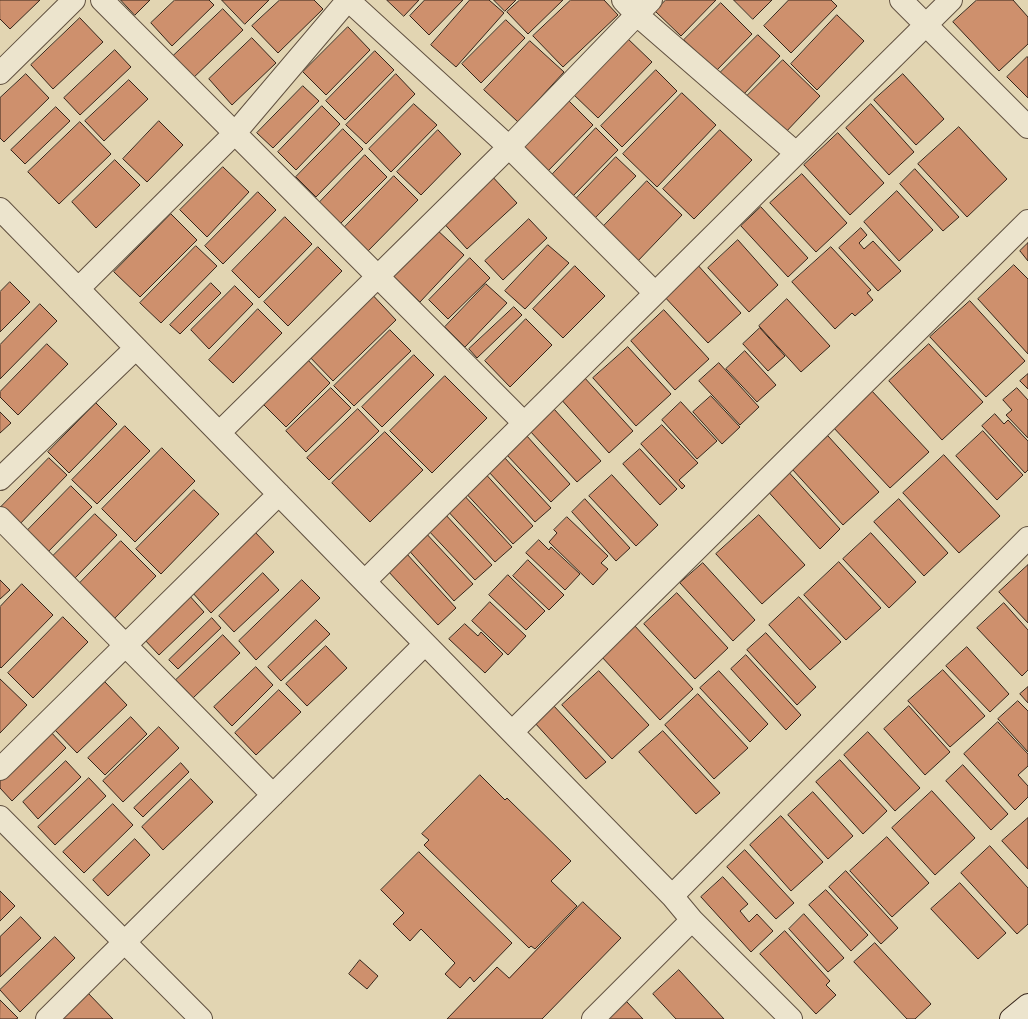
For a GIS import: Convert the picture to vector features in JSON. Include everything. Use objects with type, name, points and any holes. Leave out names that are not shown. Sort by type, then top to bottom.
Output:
[{"type":"street","points":[[0,73],[74,0]]},
{"type":"street","points":[[102,0],[524,423]]},
{"type":"street","points":[[78,289],[235,133],[348,0],[509,147],[656,293]]},
{"type":"street","points":[[901,0],[1028,127]]},
{"type":"street","points":[[365,582],[951,0]]},
{"type":"street","points":[[219,433],[509,147],[637,5],[796,153]]},
{"type":"street","points":[[0,209],[672,896],[692,920],[790,1019]]},
{"type":"street","points":[[512,732],[1028,221]]},
{"type":"street","points":[[0,479],[136,348]]},
{"type":"street","points":[[0,769],[279,494]]},
{"type":"street","points":[[0,518],[273,795]]},
{"type":"street","points":[[672,896],[1028,538]]},
{"type":"street","points":[[48,1019],[425,644]]},
{"type":"street","points":[[0,817],[201,1019]]},
{"type":"street","points":[[593,1019],[692,920]]},
{"type":"street","points":[[1011,1019],[1028,1005]]},
{"type":"building","points":[[0,0],[40,0],[10,29],[0,19]]},
{"type":"building","points":[[121,0],[150,0],[135,15]]},
{"type":"building","points":[[175,0],[209,0],[214,5],[172,46],[151,23]]},
{"type":"building","points":[[222,0],[269,0],[245,24]]},
{"type":"building","points":[[280,0],[314,0],[323,9],[278,53],[252,26]]},
{"type":"building","points":[[387,0],[419,0],[404,16]]},
{"type":"building","points":[[425,0],[463,0],[429,35],[410,16]]},
{"type":"building","points":[[470,0],[489,0],[504,13],[456,67],[431,45]]},
{"type":"building","points":[[494,0],[516,0],[505,11]]},
{"type":"building","points":[[520,0],[563,0],[528,34],[507,12]]},
{"type":"building","points":[[571,0],[604,0],[618,15],[563,67],[533,36]]},
{"type":"building","points":[[666,0],[716,0],[681,36],[655,11]]},
{"type":"building","points":[[734,0],[772,0],[753,19]]},
{"type":"building","points":[[789,0],[831,0],[837,6],[791,53],[764,26]]},
{"type":"building","points":[[977,0],[1013,0],[1028,17],[1028,44],[999,71],[953,22]]},
{"type":"building","points":[[721,3],[752,34],[716,71],[684,40]]},
{"type":"building","points":[[223,9],[243,30],[190,81],[170,59]]},
{"type":"building","points":[[837,15],[864,41],[817,90],[791,64]]},
{"type":"building","points":[[80,18],[103,42],[53,89],[31,65]]},
{"type":"building","points":[[506,20],[525,38],[481,83],[462,64]]},
{"type":"building","points":[[348,27],[370,50],[326,95],[303,72]]},
{"type":"building","points":[[758,35],[780,56],[742,96],[719,74]]},
{"type":"building","points":[[626,37],[652,62],[598,118],[572,93]]},
{"type":"building","points":[[252,38],[276,63],[232,105],[209,79]]},
{"type":"building","points":[[530,41],[564,72],[518,122],[484,90]]},
{"type":"building","points":[[115,50],[131,67],[80,115],[64,98]]},
{"type":"building","points":[[375,51],[394,70],[345,120],[326,101]]},
{"type":"building","points":[[1028,57],[1028,98],[1007,77]]},
{"type":"building","points":[[783,60],[820,96],[783,135],[745,98]]},
{"type":"building","points":[[656,70],[677,91],[622,147],[601,126]]},
{"type":"building","points":[[26,74],[49,98],[4,142],[0,138],[0,98]]},
{"type":"building","points":[[396,74],[415,94],[366,144],[346,125]]},
{"type":"building","points":[[903,74],[944,119],[916,145],[874,100]]},
{"type":"building","points":[[129,80],[148,99],[104,141],[85,121]]},
{"type":"building","points":[[303,86],[319,101],[273,148],[257,133]]},
{"type":"building","points":[[682,93],[716,125],[657,187],[623,154]]},
{"type":"building","points":[[563,95],[593,125],[545,174],[515,145]]},
{"type":"building","points":[[414,104],[437,125],[391,172],[369,149]]},
{"type":"building","points":[[871,104],[914,152],[889,175],[846,128]]},
{"type":"building","points":[[322,106],[340,124],[296,170],[278,152]]},
{"type":"building","points":[[56,107],[70,121],[25,164],[11,150]]},
{"type":"building","points":[[159,121],[183,145],[147,182],[123,159]]},
{"type":"building","points":[[80,122],[111,154],[59,204],[28,172]]},
{"type":"building","points":[[959,127],[1007,179],[967,217],[918,164]]},
{"type":"building","points":[[596,128],[618,150],[571,198],[550,177]]},
{"type":"building","points":[[343,129],[363,149],[316,197],[296,177]]},
{"type":"building","points":[[438,130],[461,154],[421,195],[397,172]]},
{"type":"building","points":[[720,130],[752,160],[694,219],[663,189]]},
{"type":"building","points":[[838,133],[884,183],[850,215],[804,165]]},
{"type":"building","points":[[365,155],[387,177],[340,224],[319,203]]},
{"type":"building","points":[[616,157],[636,176],[594,219],[575,200]]},
{"type":"building","points":[[115,160],[140,185],[96,228],[72,202]]},
{"type":"building","points":[[223,167],[249,192],[207,237],[180,210]]},
{"type":"building","points":[[915,169],[959,217],[943,231],[900,184]]},
{"type":"building","points":[[489,173],[517,203],[467,249],[440,219]]},
{"type":"building","points":[[802,174],[847,223],[816,252],[770,203]]},
{"type":"building","points":[[394,176],[418,200],[366,253],[342,230]]},
{"type":"building","points":[[647,181],[682,215],[635,264],[600,230]]},
{"type":"building","points":[[897,191],[933,230],[899,261],[864,222]]},
{"type":"building","points":[[258,192],[276,210],[223,264],[205,246]]},
{"type":"building","points":[[761,207],[808,258],[788,277],[741,226]]},
{"type":"building","points":[[171,214],[197,240],[140,297],[114,272]]},
{"type":"building","points":[[285,217],[312,244],[259,298],[232,271]]},
{"type":"building","points":[[529,219],[547,238],[503,280],[485,261]]},
{"type":"building","points":[[435,228],[464,255],[420,302],[391,274]]},
{"type":"building","points":[[861,228],[867,235],[859,243],[864,249],[873,241],[901,271],[878,291],[839,248]]},
{"type":"building","points":[[738,240],[778,285],[749,312],[708,268]]},
{"type":"building","points":[[1028,243],[1028,261],[1020,251]]},
{"type":"building","points":[[548,245],[569,263],[525,309],[505,291]]},
{"type":"building","points":[[196,246],[217,266],[161,323],[140,303]]},
{"type":"building","points":[[318,247],[342,271],[288,326],[264,302]]},
{"type":"building","points":[[831,247],[871,290],[867,293],[873,300],[855,316],[852,313],[835,329],[792,282]]},
{"type":"building","points":[[470,258],[490,278],[448,319],[429,300]]},
{"type":"building","points":[[695,262],[741,313],[708,343],[661,293]]},
{"type":"building","points":[[1014,265],[1028,279],[1028,354],[978,299]]},
{"type":"building","points":[[575,266],[605,296],[563,338],[533,309]]},
{"type":"building","points":[[10,282],[30,302],[0,332],[0,292]]},
{"type":"building","points":[[211,283],[221,293],[180,334],[170,325]]},
{"type":"building","points":[[486,284],[507,303],[465,347],[445,327]]},
{"type":"building","points":[[235,286],[253,304],[209,349],[191,330]]},
{"type":"building","points":[[368,290],[396,320],[333,381],[305,352]]},
{"type":"building","points":[[787,299],[830,346],[801,372],[759,326]]},
{"type":"building","points":[[970,301],[1025,361],[986,397],[930,337]]},
{"type":"building","points":[[40,304],[57,321],[0,379],[0,345]]},
{"type":"building","points":[[514,307],[522,315],[477,358],[469,349]]},
{"type":"building","points":[[258,309],[282,333],[233,383],[209,360]]},
{"type":"building","points":[[664,310],[709,359],[675,390],[631,341]]},
{"type":"building","points":[[526,319],[552,345],[510,387],[485,361]]},
{"type":"building","points":[[760,328],[785,356],[768,371],[743,344]]},
{"type":"building","points":[[390,330],[411,351],[354,406],[334,386]]},
{"type":"building","points":[[47,344],[68,364],[18,415],[0,397],[0,392]]},
{"type":"building","points":[[929,344],[983,402],[942,440],[889,381]]},
{"type":"building","points":[[628,347],[671,394],[636,426],[593,378]]},
{"type":"building","points":[[745,351],[776,385],[757,402],[726,369]]},
{"type":"building","points":[[414,355],[434,375],[382,427],[362,407]]},
{"type":"building","points":[[304,356],[330,383],[286,427],[259,400]]},
{"type":"building","points":[[719,363],[759,407],[740,425],[699,381]]},
{"type":"building","points":[[1028,374],[1028,389],[1020,381]]},
{"type":"building","points":[[445,376],[487,418],[432,473],[390,431]]},
{"type":"building","points":[[583,376],[633,431],[609,453],[559,397]]},
{"type":"building","points":[[331,388],[351,408],[306,452],[286,431]]},
{"type":"building","points":[[1017,388],[1028,400],[1028,438],[1006,415],[1012,410],[1003,400]]},
{"type":"building","points":[[871,390],[929,452],[890,488],[832,426]]},
{"type":"building","points":[[711,396],[740,427],[722,444],[693,412]]},
{"type":"building","points":[[681,402],[717,441],[697,459],[662,420]]},
{"type":"building","points":[[96,403],[117,424],[69,473],[48,452]]},
{"type":"building","points":[[358,409],[379,431],[329,480],[307,458]]},
{"type":"building","points":[[554,409],[601,461],[577,482],[530,431]]},
{"type":"building","points":[[0,412],[11,423],[0,433]]},
{"type":"building","points":[[995,414],[1004,424],[1008,420],[1028,441],[1028,470],[1025,473],[982,426]]},
{"type":"building","points":[[662,425],[698,463],[679,480],[685,486],[682,489],[641,444]]},
{"type":"building","points":[[125,426],[150,451],[97,504],[72,480]]},
{"type":"building","points":[[983,431],[1023,475],[997,500],[956,456]]},
{"type":"building","points":[[385,432],[423,470],[370,522],[332,483]]},
{"type":"building","points":[[526,435],[570,484],[551,502],[506,454]]},
{"type":"building","points":[[828,436],[879,492],[843,525],[792,469]]},
{"type":"building","points":[[162,448],[195,481],[135,542],[102,509]]},
{"type":"building","points":[[640,449],[677,489],[660,505],[623,464]]},
{"type":"building","points":[[944,455],[1000,516],[959,553],[903,493]]},
{"type":"building","points":[[504,457],[551,508],[535,522],[488,471]]},
{"type":"building","points":[[49,458],[67,475],[16,528],[0,508]]},
{"type":"building","points":[[785,468],[840,529],[820,549],[764,487]]},
{"type":"building","points":[[481,469],[533,526],[513,544],[461,488]]},
{"type":"building","points":[[612,475],[658,525],[636,546],[589,496]]},
{"type":"building","points":[[71,486],[92,507],[44,556],[23,535]]},
{"type":"building","points":[[194,490],[219,514],[161,574],[136,549]]},
{"type":"building","points":[[461,492],[512,547],[495,562],[444,507]]},
{"type":"building","points":[[585,499],[630,548],[616,561],[572,512]]},
{"type":"building","points":[[899,499],[948,553],[924,576],[874,522]]},
{"type":"building","points":[[444,513],[492,565],[475,580],[427,529]]},
{"type":"building","points":[[95,514],[117,535],[75,578],[53,556]]},
{"type":"building","points":[[759,515],[805,565],[762,604],[716,554]]},
{"type":"building","points":[[567,517],[608,556],[601,563],[608,569],[593,585],[549,542],[557,533],[554,530]]},
{"type":"building","points":[[423,530],[473,584],[454,601],[405,546]]},
{"type":"building","points":[[254,531],[274,552],[211,613],[191,591]]},
{"type":"building","points":[[871,533],[916,582],[889,608],[843,559]]},
{"type":"building","points":[[539,540],[549,550],[551,547],[580,574],[565,590],[526,553]]},
{"type":"building","points":[[121,541],[156,576],[112,621],[77,586]]},
{"type":"building","points":[[406,553],[456,608],[438,625],[387,570]]},
{"type":"building","points":[[528,560],[564,595],[549,610],[513,576]]},
{"type":"building","points":[[839,562],[881,608],[846,640],[804,595]]},
{"type":"building","points":[[703,563],[755,620],[733,641],[680,583]]},
{"type":"building","points":[[1028,565],[1028,623],[999,592]]},
{"type":"building","points":[[263,573],[279,590],[234,632],[219,616]]},
{"type":"building","points":[[508,575],[545,611],[526,630],[489,595]]},
{"type":"building","points":[[0,580],[10,590],[0,599]]},
{"type":"building","points":[[302,580],[320,598],[256,660],[239,641]]},
{"type":"building","points":[[22,584],[53,615],[1,668],[0,607]]},
{"type":"building","points":[[677,593],[728,648],[695,679],[644,624]]},
{"type":"building","points":[[188,594],[204,612],[159,655],[143,638]]},
{"type":"building","points":[[799,597],[841,642],[810,670],[769,625]]},
{"type":"building","points":[[490,602],[526,636],[508,655],[472,621]]},
{"type":"building","points":[[1004,603],[1028,630],[1028,670],[1022,676],[977,628]]},
{"type":"building","points":[[63,617],[88,642],[33,698],[8,673]]},
{"type":"building","points":[[212,618],[221,628],[178,669],[169,660]]},
{"type":"building","points":[[316,620],[330,634],[281,681],[268,667]]},
{"type":"building","points":[[465,624],[478,636],[481,632],[503,654],[485,673],[449,639]]},
{"type":"building","points":[[634,625],[693,689],[660,720],[601,656]]},
{"type":"building","points":[[766,633],[816,687],[797,705],[747,650]]},
{"type":"building","points":[[223,635],[240,653],[193,698],[176,680]]},
{"type":"building","points":[[326,646],[347,668],[307,706],[286,684]]},
{"type":"building","points":[[967,647],[1009,694],[990,712],[946,666]]},
{"type":"building","points":[[746,655],[801,715],[786,730],[731,669]]},
{"type":"building","points":[[256,667],[273,685],[232,726],[214,707]]},
{"type":"building","points":[[943,670],[985,716],[950,747],[908,701]]},
{"type":"building","points":[[599,671],[649,725],[612,759],[562,705]]},
{"type":"building","points":[[719,671],[768,724],[750,742],[700,688]]},
{"type":"building","points":[[0,679],[27,705],[0,733]]},
{"type":"building","points":[[105,682],[127,705],[77,753],[55,730]]},
{"type":"building","points":[[1028,687],[1028,703],[1020,694]]},
{"type":"building","points":[[279,690],[301,712],[256,755],[235,733]]},
{"type":"building","points":[[698,694],[748,748],[714,779],[665,725]]},
{"type":"building","points":[[1018,701],[1028,711],[1028,752],[998,719]]},
{"type":"building","points":[[553,705],[606,762],[586,779],[534,722]]},
{"type":"building","points":[[909,706],[950,752],[925,775],[884,729]]},
{"type":"building","points":[[131,717],[147,734],[105,775],[88,758]]},
{"type":"building","points":[[998,722],[1028,754],[1028,766],[1018,775],[1028,786],[1028,797],[1015,810],[964,754]]},
{"type":"building","points":[[159,727],[179,748],[123,802],[103,781]]},
{"type":"building","points":[[47,728],[66,748],[12,801],[0,788],[0,772]]},
{"type":"building","points":[[663,731],[720,793],[696,814],[639,752]]},
{"type":"building","points":[[868,732],[920,788],[895,811],[844,755]]},
{"type":"building","points":[[840,760],[887,811],[863,834],[816,782]]},
{"type":"building","points":[[66,761],[81,777],[38,819],[23,802]]},
{"type":"building","points":[[181,763],[189,772],[143,817],[134,808]]},
{"type":"building","points":[[963,765],[1008,814],[991,830],[946,781]]},
{"type":"building","points":[[480,775],[505,800],[507,798],[571,861],[551,881],[577,906],[535,949],[531,946],[529,948],[424,845],[429,840],[422,834]]},
{"type":"building","points":[[89,778],[106,796],[55,845],[38,827]]},
{"type":"building","points":[[191,779],[213,802],[163,850],[142,827]]},
{"type":"building","points":[[932,791],[975,838],[935,875],[892,828]]},
{"type":"building","points":[[813,792],[853,836],[828,859],[788,815]]},
{"type":"building","points":[[113,804],[133,825],[84,873],[63,852]]},
{"type":"building","points":[[781,816],[823,862],[791,891],[750,845]]},
{"type":"building","points":[[1028,818],[1028,869],[1002,841]]},
{"type":"building","points":[[887,837],[929,883],[892,917],[850,871]]},
{"type":"building","points":[[135,839],[150,855],[108,896],[93,880]]},
{"type":"building","points":[[990,846],[1028,888],[1028,924],[1017,934],[961,873]]},
{"type":"building","points":[[745,850],[794,903],[776,919],[727,867]]},
{"type":"building","points":[[419,852],[512,943],[474,982],[470,977],[460,988],[445,974],[455,963],[421,929],[410,941],[393,924],[404,913],[381,890]]},
{"type":"building","points":[[846,871],[898,928],[881,944],[829,887]]},
{"type":"building","points":[[723,877],[748,904],[740,911],[749,922],[757,914],[773,931],[751,952],[701,897]]},
{"type":"building","points":[[960,883],[1006,933],[978,959],[931,909]]},
{"type":"building","points":[[826,890],[868,935],[851,951],[809,905]]},
{"type":"building","points":[[0,891],[15,906],[0,921]]},
{"type":"building","points":[[583,902],[621,938],[542,1019],[447,1019],[497,967],[509,978]]},
{"type":"building","points":[[804,914],[844,958],[828,972],[789,929]]},
{"type":"building","points":[[21,917],[41,938],[0,977],[0,937]]},
{"type":"building","points":[[785,931],[830,981],[826,985],[836,995],[816,1014],[760,954]]},
{"type":"building","points":[[55,937],[75,958],[20,1012],[0,990]]},
{"type":"building","points":[[875,943],[931,1004],[915,1019],[907,1019],[854,962]]},
{"type":"building","points":[[360,960],[378,976],[367,989],[349,974]]},
{"type":"building","points":[[679,970],[724,1019],[676,1019],[653,994]]},
{"type":"building","points":[[87,992],[113,1019],[58,1019]]},
{"type":"building","points":[[0,1000],[18,1018],[0,1019]]},
{"type":"building","points":[[627,1002],[643,1019],[608,1019]]}]
